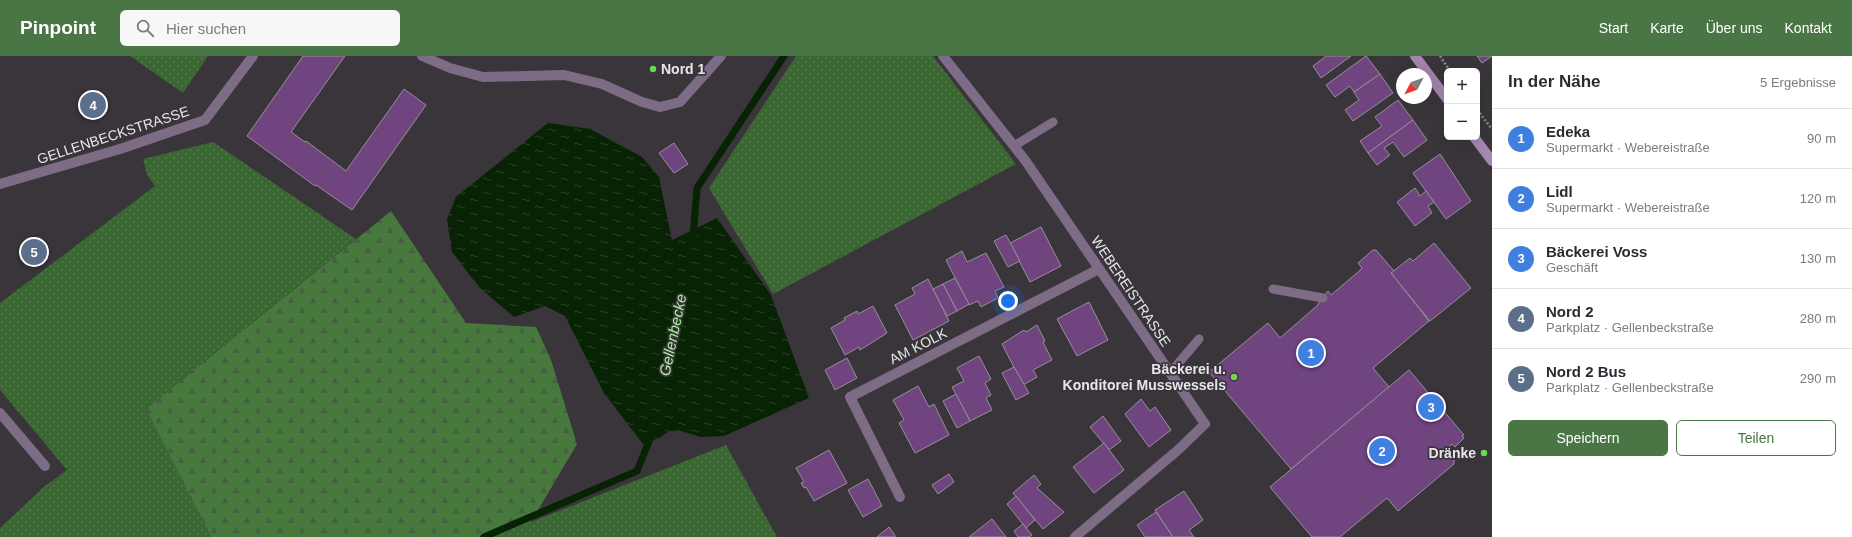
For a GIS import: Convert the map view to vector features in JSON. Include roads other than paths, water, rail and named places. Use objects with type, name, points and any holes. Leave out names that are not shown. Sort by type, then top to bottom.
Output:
[{"type":"street","name":"GELLENBECKSTRASSE","points":[[0,184],[120,149],[205,120],[253,56]]},
{"type":"street","points":[[422,56],[450,68],[483,77],[564,75],[602,84],[642,102],[660,107],[680,102],[721,56]]},
{"type":"street","name":"WEBEREISTRASSE","points":[[943,56],[1014,146],[1204,424],[1178,450],[1075,537]]},
{"type":"street","points":[[1415,56],[1444,95]]},
{"type":"street","points":[[1476,140],[1492,161]]},
{"type":"street","name":"AM KOLK","points":[[900,497],[850,397],[1099,269]]},
{"type":"street","points":[[0,414],[45,466]]},
{"type":"lane","points":[[1014,146],[1053,122]]},
{"type":"lane","points":[[1273,289],[1322,298]]},
{"type":"lane","points":[[1170,374],[1199,339]]},
{"type":"water","points":[[548,123],[590,129],[642,157],[659,177],[672,240],[717,218],[771,295],[809,398],[724,436],[701,437],[678,430],[668,432],[657,439],[643,444],[604,393],[565,316],[545,306],[514,317],[479,287],[452,252],[447,219],[456,197]]},
{"type":"waterway","name":"Gellenbecke","points":[[693,237],[697,188],[784,56]]},
{"type":"waterway","name":"Gellenbecke","points":[[484,537],[637,471],[652,434]]},
{"type":"place","name":"Nord 1","points":[[653,69]]},
{"type":"place","name":"Nord 2","points":[[93,105]]},
{"type":"place","name":"Nord 2 Bus","points":[[34,252]]},
{"type":"place","name":"Edeka","points":[[1311,353]]},
{"type":"place","name":"Bäckerei u. Konditorei Musswessels","points":[[1234,377]]},
{"type":"place","name":"Bäckerei Voss","points":[[1431,407]]},
{"type":"place","name":"Lidl","points":[[1382,451]]},
{"type":"place","name":"Dränke","points":[[1484,453]]}]
